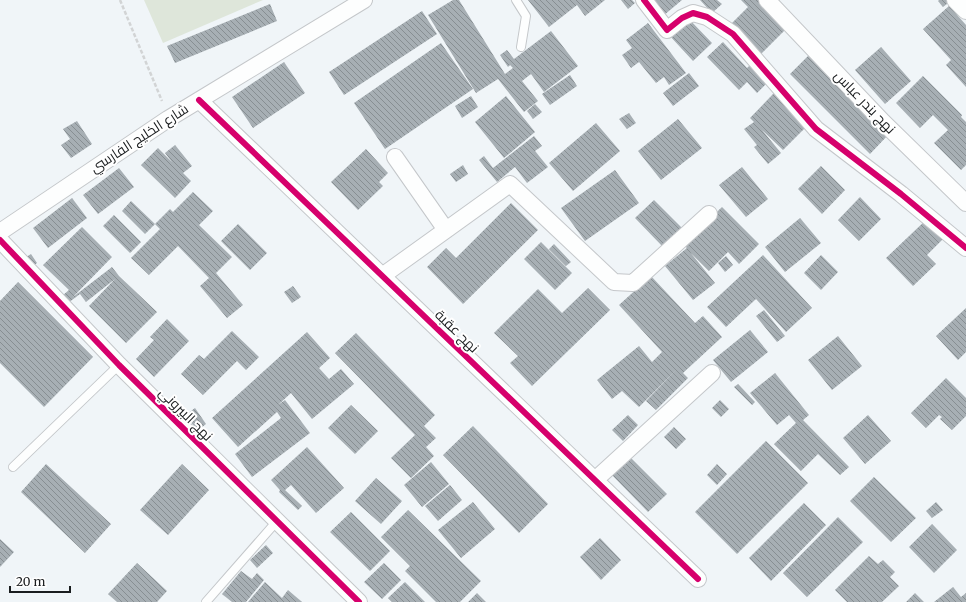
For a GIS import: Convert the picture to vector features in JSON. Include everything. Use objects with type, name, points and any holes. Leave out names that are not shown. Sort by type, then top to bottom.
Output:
[{"type":"street","name":"شارع الخليج الفارسي","points":[[0,232],[168,119],[364,0]]},
{"type":"street","points":[[644,0],[667,30],[682,18],[693,13],[707,17],[733,34],[816,129],[901,194],[966,248]]},
{"type":"street","name":"نهج بندر عباس","points":[[766,0],[883,122],[966,203]]},
{"type":"street","points":[[956,0],[966,11]]},
{"type":"street","name":"نهج عقبة","points":[[199,100],[698,579]]},
{"type":"street","points":[[395,157],[446,230]]},
{"type":"street","points":[[382,276],[510,184],[614,282],[633,283],[709,214]]},
{"type":"street","name":"نهج البيروني","points":[[0,240],[119,365],[359,602]]},
{"type":"street","points":[[595,480],[712,373]]},
{"type":"lane","points":[[516,0],[526,16],[521,47]]},
{"type":"lane","points":[[13,467],[119,365]]},
{"type":"lane","points":[[206,602],[277,521]]},
{"type":"path","points":[[120,0],[168,119]]},
{"type":"shaded area","points":[[144,0],[263,0],[163,43]]},
{"type":"building","points":[[453,0],[459,0],[505,74],[513,68],[510,65],[508,67],[500,55],[507,50],[514,59],[551,31],[578,66],[544,92],[531,74],[522,81],[538,101],[524,112],[498,79],[476,93],[428,15]]},
{"type":"building","points":[[528,0],[605,0],[585,16],[577,5],[549,27]]},
{"type":"building","points":[[621,0],[632,0],[635,3],[628,9]]},
{"type":"building","points":[[650,0],[682,0],[663,16]]},
{"type":"building","points":[[700,0],[717,0],[722,4],[712,13]]},
{"type":"building","points":[[741,0],[760,0],[788,27],[760,55],[730,25],[748,7]]},
{"type":"building","points":[[952,0],[943,7],[938,1]]},
{"type":"building","points":[[270,4],[277,21],[175,63],[167,46]]},
{"type":"building","points":[[949,6],[966,25],[966,87],[946,65],[951,60],[923,29]]},
{"type":"building","points":[[422,11],[437,34],[344,95],[329,72]]},
{"type":"building","points":[[688,18],[712,43],[693,61],[669,35]]},
{"type":"building","points":[[648,23],[686,73],[669,85],[664,77],[656,83],[639,62],[631,68],[622,55],[632,48],[626,40]]},
{"type":"building","points":[[723,42],[747,68],[754,61],[771,79],[757,93],[747,82],[739,90],[707,57]]},
{"type":"building","points":[[441,43],[473,89],[385,149],[354,103]]},
{"type":"building","points":[[881,47],[911,81],[885,104],[855,70]]},
{"type":"building","points":[[812,52],[889,134],[870,154],[790,74]]},
{"type":"building","points":[[284,62],[305,93],[253,128],[232,97]]},
{"type":"building","points":[[689,73],[699,86],[673,106],[663,93]]},
{"type":"building","points":[[570,75],[577,86],[550,105],[542,94]]},
{"type":"building","points":[[923,76],[962,115],[961,117],[966,122],[966,165],[961,170],[934,143],[948,130],[933,115],[920,128],[896,103]]},
{"type":"building","points":[[774,93],[808,125],[783,150],[762,130],[781,153],[768,164],[754,147],[757,145],[744,129],[754,122],[750,118]]},
{"type":"building","points":[[471,96],[478,107],[462,118],[455,106]]},
{"type":"building","points":[[506,96],[535,132],[504,158],[475,122]]},
{"type":"building","points":[[535,104],[542,112],[533,119],[527,111]]},
{"type":"building","points":[[629,113],[636,123],[627,129],[619,119]]},
{"type":"building","points":[[678,119],[702,148],[661,180],[638,151]]},
{"type":"building","points":[[77,121],[92,144],[71,158],[61,145],[70,139],[63,129]]},
{"type":"building","points":[[596,123],[620,151],[573,191],[549,163]]},
{"type":"building","points":[[534,136],[542,146],[535,151],[548,167],[527,183],[515,167],[497,182],[479,160],[484,156],[493,168]]},
{"type":"building","points":[[175,145],[192,166],[183,173],[191,181],[175,198],[141,165],[158,148],[172,162],[165,153]]},
{"type":"building","points":[[366,149],[388,173],[379,182],[383,186],[358,210],[331,182]]},
{"type":"building","points":[[463,165],[468,174],[456,182],[450,174]]},
{"type":"building","points":[[821,166],[845,190],[822,214],[798,189]]},
{"type":"building","points":[[742,167],[768,199],[746,217],[719,185]]},
{"type":"building","points":[[119,168],[134,187],[98,214],[83,195]]},
{"type":"building","points":[[615,170],[639,203],[585,241],[561,208]]},
{"type":"building","points":[[193,192],[213,211],[199,225],[232,257],[216,273],[243,305],[227,318],[200,286],[209,278],[178,246],[149,275],[131,258],[160,229],[155,224],[170,209],[173,212]]},
{"type":"building","points":[[860,197],[881,219],[859,241],[838,220]]},
{"type":"building","points":[[72,198],[87,218],[48,248],[33,228]]},
{"type":"building","points":[[654,200],[683,229],[664,248],[635,218]]},
{"type":"building","points":[[131,201],[155,224],[145,234],[122,211]]},
{"type":"building","points":[[511,203],[538,230],[463,304],[427,267],[446,248],[456,258]]},
{"type":"building","points":[[722,207],[759,244],[739,264],[728,252],[709,271],[690,252],[715,283],[693,300],[665,266],[687,248],[683,245]]},
{"type":"building","points":[[114,215],[141,242],[130,253],[103,226]]},
{"type":"building","points":[[800,218],[821,243],[785,272],[765,247]]},
{"type":"building","points":[[928,218],[946,236],[927,255],[936,264],[913,286],[886,258]]},
{"type":"building","points":[[238,224],[267,253],[250,270],[221,241]]},
{"type":"building","points":[[82,227],[112,257],[73,297],[112,267],[119,276],[157,312],[126,343],[89,306],[115,279],[86,302],[80,294],[68,303],[62,296],[69,290],[43,265]]},
{"type":"building","points":[[541,242],[572,273],[555,290],[524,259]]},
{"type":"building","points":[[554,244],[571,262],[566,266],[549,249]]},
{"type":"building","points":[[31,254],[37,263],[29,269],[23,259]]},
{"type":"building","points":[[763,255],[812,308],[786,332],[756,299],[726,327],[707,307]]},
{"type":"building","points":[[821,255],[838,272],[821,290],[804,273]]},
{"type":"building","points":[[726,256],[733,265],[725,272],[718,263]]},
{"type":"building","points":[[651,276],[695,323],[703,316],[722,337],[683,373],[688,378],[656,410],[646,401],[677,369],[639,407],[622,391],[612,399],[597,380],[639,346],[652,362],[662,352],[619,305]]},
{"type":"building","points":[[18,282],[93,357],[44,407],[0,363],[0,301]]},
{"type":"building","points":[[293,286],[301,297],[292,303],[284,292]]},
{"type":"building","points":[[588,288],[610,310],[532,386],[510,363],[518,356],[494,333],[538,289],[562,313]]},
{"type":"building","points":[[966,308],[966,352],[958,360],[936,336]]},
{"type":"building","points":[[764,310],[785,336],[777,342],[756,316]]},
{"type":"building","points":[[167,319],[189,341],[154,377],[136,359],[154,340],[150,337]]},
{"type":"building","points":[[750,330],[768,352],[731,382],[713,360]]},
{"type":"building","points":[[232,331],[259,357],[246,370],[237,361],[203,395],[181,374],[199,355],[204,359]]},
{"type":"building","points":[[307,332],[330,358],[319,368],[329,379],[341,369],[354,384],[312,419],[291,393],[278,405],[285,400],[310,433],[252,477],[235,454],[281,418],[277,412],[238,447],[212,418]]},
{"type":"building","points":[[356,333],[435,415],[424,426],[436,438],[426,447],[434,456],[411,478],[391,458],[415,435],[335,353]]},
{"type":"building","points":[[838,336],[862,366],[832,390],[808,360]]},
{"type":"building","points":[[775,373],[809,415],[803,420],[849,467],[840,475],[818,454],[801,471],[774,444],[796,423],[789,415],[777,425],[750,393]]},
{"type":"building","points":[[946,378],[966,398],[966,416],[952,430],[940,419],[942,417],[939,415],[926,428],[911,413]]},
{"type":"building","points":[[738,384],[755,402],[752,405],[734,387]]},
{"type":"building","points":[[720,400],[729,409],[721,417],[712,408]]},
{"type":"building","points":[[351,405],[378,431],[355,454],[328,428]]},
{"type":"building","points":[[195,408],[206,424],[197,431],[186,415]]},
{"type":"building","points":[[628,415],[638,425],[623,441],[612,430]]},
{"type":"building","points":[[868,415],[891,441],[865,464],[843,438]]},
{"type":"building","points":[[473,426],[548,504],[519,533],[443,455]]},
{"type":"building","points":[[674,427],[686,439],[676,449],[664,437]]},
{"type":"building","points":[[766,441],[808,483],[737,554],[695,512]]},
{"type":"building","points":[[307,447],[344,488],[316,513],[291,485],[285,490],[302,506],[298,510],[279,492],[280,490],[271,480]]},
{"type":"building","points":[[629,456],[667,494],[648,512],[611,474]]},
{"type":"building","points":[[431,462],[449,484],[422,507],[404,485]]},
{"type":"building","points":[[46,464],[111,524],[85,553],[21,492]]},
{"type":"building","points":[[182,464],[209,490],[168,535],[140,510]]},
{"type":"building","points":[[717,464],[727,474],[717,485],[707,475]]},
{"type":"building","points":[[874,477],[916,518],[891,542],[850,501]]},
{"type":"building","points":[[376,478],[402,501],[381,524],[355,501]]},
{"type":"building","points":[[450,485],[462,500],[438,521],[425,506]]},
{"type":"building","points":[[473,502],[495,529],[461,558],[438,530]]},
{"type":"building","points":[[936,502],[943,510],[932,518],[926,511]]},
{"type":"building","points":[[804,503],[826,525],[771,581],[749,558]]},
{"type":"building","points":[[408,510],[481,581],[460,602],[436,602],[405,571],[410,566],[381,537]]},
{"type":"building","points":[[351,512],[390,551],[370,571],[330,532]]},
{"type":"building","points":[[838,517],[863,542],[807,597],[783,573]]},
{"type":"building","points":[[932,524],[957,550],[934,573],[909,547]]},
{"type":"building","points":[[600,538],[621,560],[601,580],[580,557]]},
{"type":"building","points":[[0,539],[14,552],[0,567]]},
{"type":"building","points":[[266,545],[273,553],[257,568],[250,560]]},
{"type":"building","points":[[869,556],[878,564],[883,560],[895,572],[890,577],[899,586],[882,602],[847,602],[835,590]]},
{"type":"building","points":[[137,563],[167,591],[157,602],[117,602],[108,594]]},
{"type":"building","points":[[384,563],[401,580],[382,599],[364,582]]},
{"type":"building","points":[[241,571],[252,579],[257,573],[264,580],[246,602],[232,602],[222,594]]},
{"type":"building","points":[[265,582],[282,598],[288,590],[302,602],[248,602]]},
{"type":"building","points":[[405,582],[425,602],[392,602],[388,598]]},
{"type":"building","points":[[953,587],[961,597],[966,593],[966,602],[934,602]]},
{"type":"building","points":[[477,593],[486,602],[468,602]]},
{"type":"building","points":[[915,593],[924,602],[906,602]]},
{"type":"cycle path","points":[[644,0],[667,30],[682,18],[693,13],[707,17],[733,34],[816,129],[901,194],[966,248]]},
{"type":"cycle path","points":[[199,100],[698,579]]},
{"type":"cycle path","points":[[0,240],[119,365],[359,602]]}]
